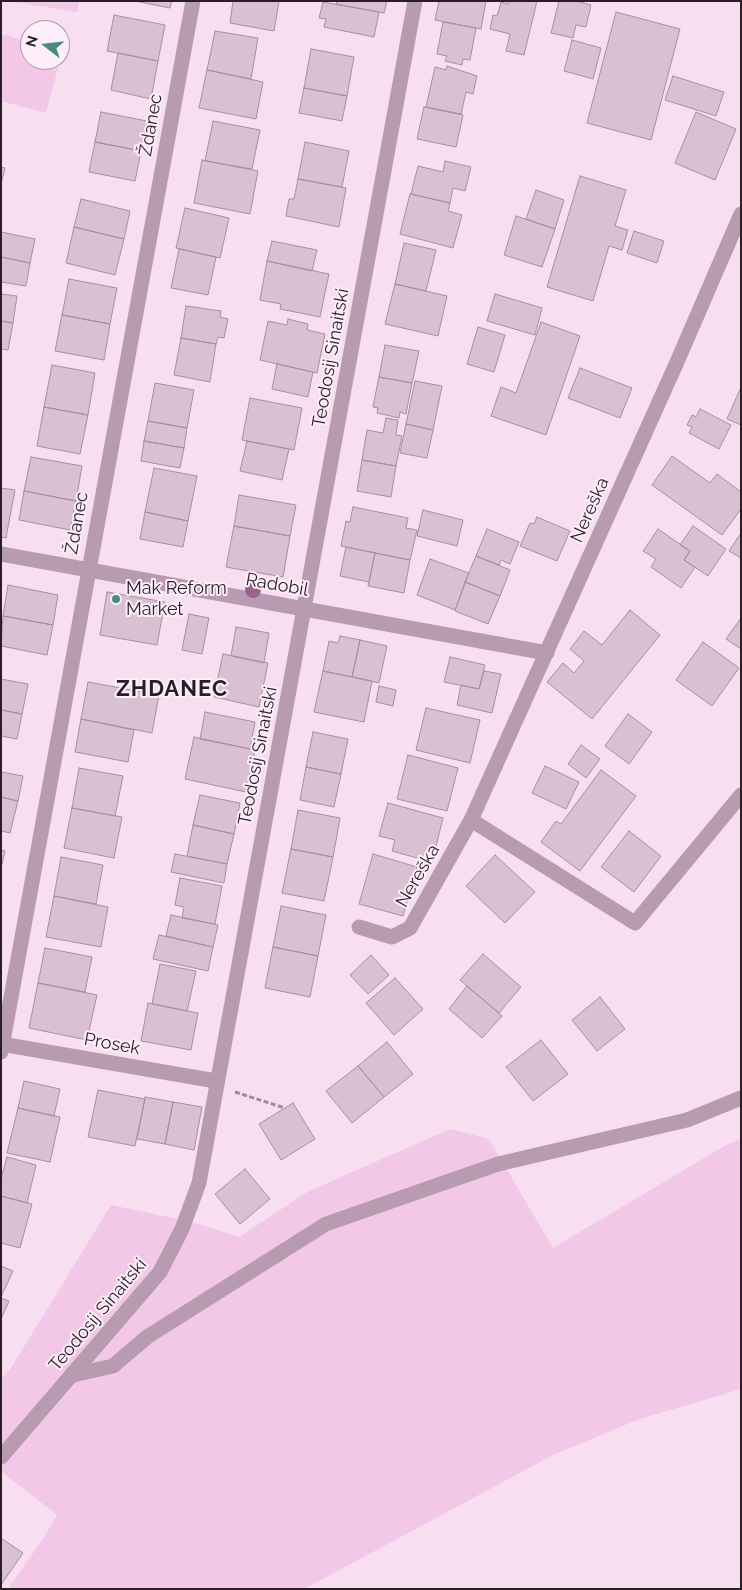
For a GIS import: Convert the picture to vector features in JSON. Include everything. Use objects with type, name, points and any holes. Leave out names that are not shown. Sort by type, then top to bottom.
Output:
[{"type":"street","name":"Ždanec","points":[[2,1047],[193,1]]},
{"type":"street","name":"Teodosij Sinaitski","points":[[1,1457],[160,1272],[182,1229],[199,1183],[415,1]]},
{"type":"street","name":"Nereška","points":[[358,927],[392,937],[410,928],[471,820],[673,371],[741,214]]},
{"type":"street","name":"Radobil","points":[[1,554],[547,653]]},
{"type":"street","points":[[471,820],[634,923],[741,795]]},
{"type":"street","name":"Prosek","points":[[2,1047],[216,1083]]},
{"type":"street","points":[[73,1375],[113,1366],[147,1337],[326,1224],[498,1164],[687,1120],[741,1098]]},
{"type":"path","points":[[216,1083],[285,1108]]},
{"type":"shaded area","points":[[9,1],[79,1],[77,12]]},
{"type":"shaded area","points":[[1,34],[20,39],[20,70],[57,70],[46,113],[1,101]]},
{"type":"shaded area","points":[[450,1129],[489,1139],[553,1248],[726,1145],[741,1139],[741,1389],[637,1420],[553,1455],[304,1589],[8,1589],[45,1536],[57,1515],[1,1471],[1,1379],[11,1368],[111,1205],[192,1222],[239,1237],[307,1192]]},
{"type":"building","points":[[135,1],[172,1],[170,8]]},
{"type":"building","points":[[233,1],[279,1],[274,31],[230,23]]},
{"type":"building","points":[[337,1],[387,1],[384,13],[336,4]]},
{"type":"building","points":[[439,1],[486,1],[481,29],[435,20]]},
{"type":"building","points":[[508,1],[537,1],[524,55],[506,51],[510,34],[490,29],[493,15],[497,16],[501,2],[508,4]]},
{"type":"building","points":[[559,1],[576,1],[591,5],[586,27],[576,25],[573,38],[551,33]]},
{"type":"building","points":[[323,2],[379,12],[374,37],[324,27],[326,19],[319,18]]},
{"type":"building","points":[[616,12],[680,29],[651,140],[587,123]]},
{"type":"building","points":[[114,15],[165,25],[158,61],[107,51]]},
{"type":"building","points":[[443,22],[476,28],[470,60],[463,59],[462,65],[445,61],[447,56],[437,54]]},
{"type":"building","points":[[215,31],[258,38],[251,79],[207,70]]},
{"type":"building","points":[[572,40],[601,48],[593,79],[564,71]]},
{"type":"building","points":[[311,49],[354,57],[347,96],[304,88]]},
{"type":"building","points":[[118,53],[158,61],[151,99],[111,90]]},
{"type":"building","points":[[447,66],[477,76],[473,94],[466,92],[461,114],[426,107],[435,67],[446,70]]},
{"type":"building","points":[[207,70],[263,82],[256,119],[199,108]]},
{"type":"building","points":[[673,76],[724,92],[716,116],[665,100]]},
{"type":"building","points":[[304,88],[347,96],[342,121],[299,113]]},
{"type":"building","points":[[424,107],[463,115],[456,147],[417,139]]},
{"type":"building","points":[[101,112],[147,121],[141,151],[95,142]]},
{"type":"building","points":[[696,112],[736,129],[715,180],[675,163]]},
{"type":"building","points":[[213,121],[260,130],[252,169],[205,161]]},
{"type":"building","points":[[95,142],[141,151],[135,181],[89,172]]},
{"type":"building","points":[[305,142],[349,151],[342,187],[298,179]]},
{"type":"building","points":[[202,160],[258,171],[250,214],[194,203]]},
{"type":"building","points":[[445,161],[471,167],[465,191],[453,188],[450,203],[411,194],[418,166],[443,172]]},
{"type":"building","points":[[1,167],[5,168],[1,184]]},
{"type":"building","points":[[580,176],[626,190],[615,226],[628,230],[622,250],[609,246],[593,301],[547,287]]},
{"type":"building","points":[[298,179],[346,188],[339,227],[286,216],[289,199],[294,199]]},
{"type":"building","points":[[536,190],[564,200],[555,229],[526,219]]},
{"type":"building","points":[[410,194],[450,203],[448,211],[462,215],[453,248],[400,234]]},
{"type":"building","points":[[81,199],[130,211],[124,239],[74,227]]},
{"type":"building","points":[[185,208],[229,218],[220,258],[176,248]]},
{"type":"building","points":[[516,216],[555,229],[542,267],[504,255]]},
{"type":"building","points":[[74,227],[124,239],[115,275],[66,263]]},
{"type":"building","points":[[634,231],[664,241],[657,263],[627,253]]},
{"type":"building","points":[[1,232],[35,239],[30,263],[1,257]]},
{"type":"building","points":[[272,241],[317,250],[312,271],[267,261]]},
{"type":"building","points":[[404,243],[436,250],[426,291],[395,284]]},
{"type":"building","points":[[179,249],[216,257],[208,295],[171,288]]},
{"type":"building","points":[[1,257],[30,263],[26,286],[1,282]]},
{"type":"building","points":[[267,261],[329,274],[320,317],[280,309],[281,304],[260,300]]},
{"type":"building","points":[[69,279],[117,288],[110,324],[62,315]]},
{"type":"building","points":[[395,284],[447,296],[438,336],[385,324]]},
{"type":"building","points":[[1,294],[17,296],[13,323],[1,321]]},
{"type":"building","points":[[495,294],[542,308],[535,335],[487,321]]},
{"type":"building","points":[[186,306],[221,311],[220,317],[228,319],[224,338],[218,337],[216,344],[181,338]]},
{"type":"building","points":[[62,315],[110,324],[104,360],[55,351]]},
{"type":"building","points":[[288,319],[308,324],[307,330],[325,334],[317,373],[260,360],[268,321],[287,325]]},
{"type":"building","points":[[1,321],[13,323],[8,350],[1,349]]},
{"type":"building","points":[[541,322],[580,336],[546,435],[491,416],[501,387],[516,393]]},
{"type":"building","points":[[478,327],[505,335],[494,372],[467,364]]},
{"type":"building","points":[[181,338],[216,344],[210,382],[174,375]]},
{"type":"building","points":[[385,345],[419,351],[412,383],[379,377]]},
{"type":"building","points":[[277,364],[313,372],[308,397],[272,389]]},
{"type":"building","points":[[52,365],[95,373],[88,415],[44,407]]},
{"type":"building","points":[[580,368],[632,388],[620,418],[568,398]]},
{"type":"building","points":[[379,377],[412,383],[406,414],[400,412],[399,418],[377,413],[378,408],[373,407]]},
{"type":"building","points":[[415,381],[442,386],[433,430],[406,424]]},
{"type":"building","points":[[155,383],[194,390],[187,428],[148,421]]},
{"type":"building","points":[[741,387],[741,425],[727,419]]},
{"type":"building","points":[[250,398],[302,408],[294,450],[242,440]]},
{"type":"building","points":[[44,407],[88,415],[80,454],[37,446]]},
{"type":"building","points":[[700,409],[731,425],[719,449],[689,433],[692,427],[687,425],[692,415],[696,417]]},
{"type":"building","points":[[386,418],[398,420],[396,435],[402,436],[396,466],[362,460],[367,430],[383,433]]},
{"type":"building","points":[[148,421],[187,428],[184,448],[144,441]]},
{"type":"building","points":[[406,424],[433,430],[427,458],[400,453]]},
{"type":"building","points":[[144,441],[184,448],[180,468],[141,461]]},
{"type":"building","points":[[247,441],[289,449],[282,480],[240,471]]},
{"type":"building","points":[[672,456],[710,483],[717,474],[741,492],[741,509],[722,535],[652,485]]},
{"type":"building","points":[[31,457],[82,466],[76,501],[24,491]]},
{"type":"building","points":[[362,460],[396,466],[391,497],[357,491]]},
{"type":"building","points":[[154,468],[197,476],[188,521],[145,512]]},
{"type":"building","points":[[1,488],[15,490],[6,538],[1,537]]},
{"type":"building","points":[[24,491],[76,501],[70,530],[19,520]]},
{"type":"building","points":[[239,495],[296,505],[290,536],[234,526]]},
{"type":"building","points":[[353,507],[408,518],[406,528],[417,530],[410,560],[341,546],[346,521],[350,522]]},
{"type":"building","points":[[423,510],[463,520],[457,546],[417,536]]},
{"type":"building","points":[[145,512],[188,521],[183,547],[140,539]]},
{"type":"building","points":[[537,517],[570,531],[557,561],[520,546],[530,523],[534,524]]},
{"type":"building","points":[[234,526],[290,536],[283,577],[226,567]]},
{"type":"building","points":[[693,526],[726,549],[708,576],[684,560],[690,551],[680,545]]},
{"type":"building","points":[[487,529],[519,542],[510,564],[501,560],[499,565],[476,556]]},
{"type":"building","points":[[658,529],[690,551],[684,560],[695,567],[681,588],[651,567],[656,559],[643,551]]},
{"type":"building","points":[[741,533],[741,558],[729,551]]},
{"type":"building","points":[[346,547],[375,553],[369,582],[340,576]]},
{"type":"building","points":[[375,553],[410,560],[404,593],[368,586]]},
{"type":"building","points":[[476,556],[510,570],[500,596],[465,582]]},
{"type":"building","points":[[430,559],[469,573],[455,610],[417,595]]},
{"type":"building","points":[[465,582],[500,596],[488,624],[455,611]]},
{"type":"building","points":[[8,585],[58,595],[53,625],[3,616]]},
{"type":"building","points":[[107,592],[165,602],[157,645],[100,635]]},
{"type":"building","points":[[630,610],[660,635],[592,719],[547,682],[563,663],[574,673],[584,661],[570,649],[584,631],[602,645]]},
{"type":"building","points":[[189,614],[209,618],[202,654],[182,650]]},
{"type":"building","points":[[3,616],[53,625],[47,655],[1,646]]},
{"type":"building","points":[[741,618],[741,649],[726,639]]},
{"type":"building","points":[[236,627],[269,633],[264,663],[231,656]]},
{"type":"building","points":[[340,636],[360,640],[352,677],[323,671],[329,641],[338,643]]},
{"type":"building","points":[[360,640],[387,646],[379,683],[352,677]]},
{"type":"building","points":[[703,642],[739,668],[712,706],[676,680]]},
{"type":"building","points":[[223,654],[268,663],[259,707],[214,697]]},
{"type":"building","points":[[450,657],[485,665],[479,689],[444,682]]},
{"type":"building","points":[[323,671],[372,681],[364,722],[314,712]]},
{"type":"building","points":[[484,671],[501,674],[492,713],[457,705],[461,685],[479,689]]},
{"type":"building","points":[[1,679],[28,684],[22,714],[1,710]]},
{"type":"building","points":[[88,682],[159,695],[152,733],[81,719]]},
{"type":"building","points":[[379,686],[396,690],[393,706],[376,702]]},
{"type":"building","points":[[426,708],[480,720],[470,763],[416,750]]},
{"type":"building","points":[[1,710],[22,714],[17,739],[1,736]]},
{"type":"building","points":[[205,712],[255,722],[250,749],[200,739]]},
{"type":"building","points":[[628,714],[652,732],[629,764],[605,746]]},
{"type":"building","points":[[81,719],[134,730],[128,762],[75,752]]},
{"type":"building","points":[[313,732],[348,739],[341,774],[306,767]]},
{"type":"building","points":[[194,737],[255,750],[246,792],[185,779]]},
{"type":"building","points":[[581,745],[600,759],[586,778],[568,764]]},
{"type":"building","points":[[408,755],[458,768],[447,811],[397,799]]},
{"type":"building","points":[[545,766],[579,782],[566,809],[532,793]]},
{"type":"building","points":[[306,767],[341,774],[334,807],[300,800]]},
{"type":"building","points":[[79,768],[123,776],[115,816],[72,808]]},
{"type":"building","points":[[601,770],[636,796],[580,871],[541,842],[556,821],[561,824]]},
{"type":"building","points":[[1,772],[23,776],[18,801],[1,797]]},
{"type":"building","points":[[200,795],[240,803],[234,834],[193,825]]},
{"type":"building","points":[[1,797],[18,801],[10,833],[1,831]]},
{"type":"building","points":[[388,803],[443,818],[432,862],[392,851],[395,840],[379,836]]},
{"type":"building","points":[[72,808],[122,817],[114,858],[64,848]]},
{"type":"building","points":[[298,810],[340,818],[333,857],[291,849]]},
{"type":"building","points":[[193,825],[234,834],[227,864],[187,856]]},
{"type":"building","points":[[629,831],[661,856],[634,892],[601,867]]},
{"type":"building","points":[[291,849],[333,857],[324,901],[282,893]]},
{"type":"building","points":[[1,850],[5,851],[1,868]]},
{"type":"building","points":[[175,854],[227,864],[224,883],[171,872]]},
{"type":"building","points":[[373,854],[417,867],[403,916],[359,904]]},
{"type":"building","points":[[495,855],[535,892],[505,923],[466,886]]},
{"type":"building","points":[[61,857],[103,865],[96,904],[54,896]]},
{"type":"building","points":[[180,878],[222,886],[215,924],[182,918],[184,907],[175,905]]},
{"type":"building","points":[[54,896],[108,907],[101,947],[46,937]]},
{"type":"building","points":[[281,906],[326,915],[318,956],[273,947]]},
{"type":"building","points":[[171,915],[218,925],[213,947],[166,936]]},
{"type":"building","points":[[159,935],[213,947],[208,971],[153,959]]},
{"type":"building","points":[[273,947],[318,956],[310,997],[265,988]]},
{"type":"building","points":[[45,948],[92,957],[85,992],[38,983]]},
{"type":"building","points":[[483,954],[521,987],[499,1013],[460,980]]},
{"type":"building","points":[[371,955],[389,975],[368,994],[350,975]]},
{"type":"building","points":[[160,964],[196,971],[187,1011],[152,1004]]},
{"type":"building","points":[[395,978],[423,1009],[394,1035],[366,1003]]},
{"type":"building","points":[[38,983],[97,995],[87,1040],[29,1028]]},
{"type":"building","points":[[467,986],[502,1016],[482,1038],[449,1009]]},
{"type":"building","points":[[600,997],[625,1029],[597,1051],[572,1020]]},
{"type":"building","points":[[148,1003],[198,1013],[191,1050],[141,1041]]},
{"type":"building","points":[[541,1040],[568,1074],[533,1101],[506,1067]]},
{"type":"building","points":[[387,1042],[413,1074],[384,1097],[358,1066]]},
{"type":"building","points":[[358,1066],[384,1097],[352,1123],[326,1091]]},
{"type":"building","points":[[24,1081],[60,1089],[54,1116],[18,1108]]},
{"type":"building","points":[[98,1090],[145,1099],[135,1146],[88,1137]]},
{"type":"building","points":[[145,1097],[173,1102],[165,1144],[137,1139]]},
{"type":"building","points":[[173,1102],[202,1107],[194,1150],[165,1144]]},
{"type":"building","points":[[293,1103],[315,1139],[281,1160],[259,1124]]},
{"type":"building","points":[[18,1108],[60,1117],[50,1162],[7,1153]]},
{"type":"building","points":[[7,1157],[36,1165],[27,1203],[1,1196],[1,1179]]},
{"type":"building","points":[[245,1169],[270,1199],[240,1224],[215,1194]]},
{"type":"building","points":[[1,1196],[32,1204],[20,1248],[1,1243]]},
{"type":"building","points":[[1,1266],[13,1271],[1,1297]]},
{"type":"building","points":[[1,1298],[9,1301],[1,1319]]},
{"type":"building","points":[[1,1538],[23,1553],[1,1585]]},
{"type":"place","name":"Mak Reform Market","points":[[116,599]]},
{"type":"district","name":"ZHDANEC","points":[[172,689]]}]
